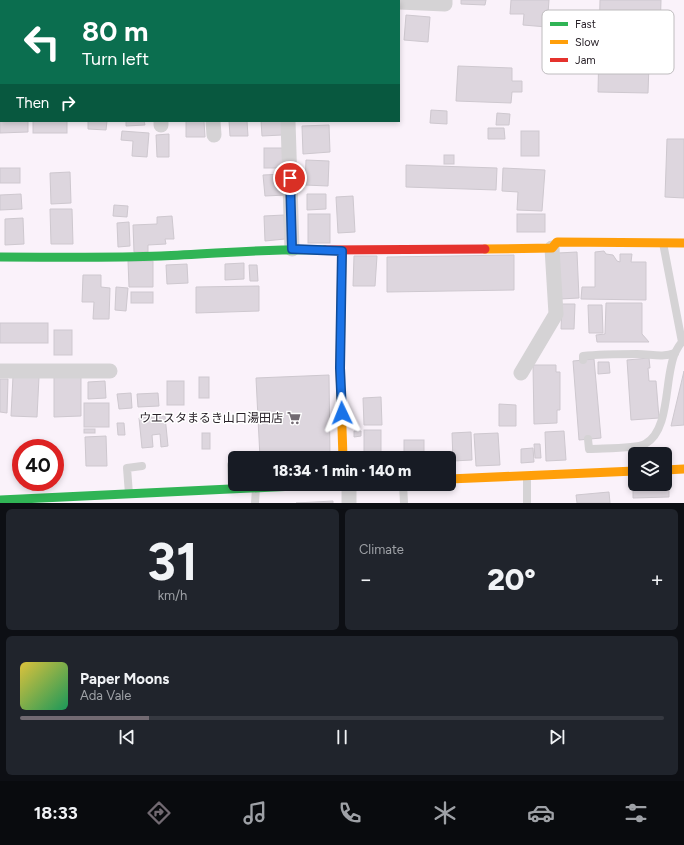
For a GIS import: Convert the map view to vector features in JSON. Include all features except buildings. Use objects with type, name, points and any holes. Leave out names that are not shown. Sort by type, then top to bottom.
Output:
[{"type":"street","points":[[400,2],[445,4],[445,0]]},
{"type":"street","points":[[288,122],[292,249]]},
{"type":"street","points":[[521,373],[556,314],[552,248],[557,242],[684,242]]},
{"type":"street","points":[[0,257],[160,256],[292,249],[342,251],[552,248]]},
{"type":"street","points":[[342,251],[340,368],[343,451]]},
{"type":"street","points":[[0,371],[110,371]]},
{"type":"street","points":[[672,470],[684,470]]},
{"type":"street","points":[[456,479],[628,471]]},
{"type":"street","points":[[0,500],[129,494],[188,494],[228,489]]},
{"type":"street","points":[[349,491],[349,503]]},
{"type":"lane","points":[[583,360],[583,356],[592,355],[636,354],[666,356],[675,353],[683,344],[663,242]]},
{"type":"lane","points":[[588,439],[590,449],[644,445],[655,436],[662,420],[675,353]]},
{"type":"lane","points":[[129,494],[127,468],[142,466]]},
{"type":"lane","points":[[527,476],[527,503]]},
{"type":"lane","points":[[255,503],[256,491]]},
{"type":"lane","points":[[403,491],[404,503]]},
{"type":"traffic: fast","points":[[0,257],[141,257],[263,250],[325,250]]},
{"type":"traffic: fast","points":[[0,500],[228,489]]},
{"type":"traffic: slow","points":[[485,249],[552,248],[557,242],[684,243]]},
{"type":"traffic: slow","points":[[342,251],[340,369],[343,451]]},
{"type":"traffic: slow","points":[[672,470],[684,469]]},
{"type":"traffic: slow","points":[[456,479],[628,471]]},
{"type":"traffic: jam","points":[[325,250],[485,249]]},
{"type":"place","name":"ウエスタまるき山口湯田店","points":[[294,418]]},
{"type":"route","points":[[290,178],[292,249],[342,251],[340,368],[342,413]]}]
